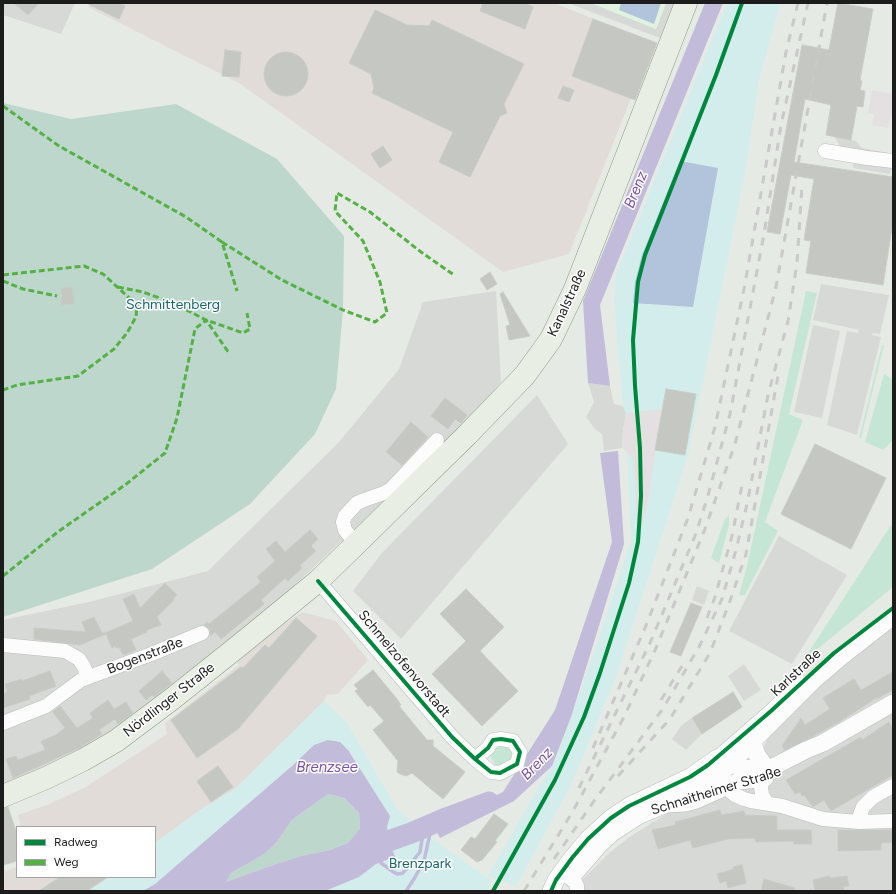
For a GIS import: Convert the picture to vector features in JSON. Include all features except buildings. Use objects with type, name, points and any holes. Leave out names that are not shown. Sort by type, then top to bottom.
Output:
[{"type":"main road","name":"Kanalstraße","points":[[318,581],[511,389],[542,354],[565,313],[587,260],[686,3]]},
{"type":"main road","name":"Nördlinger Straße","points":[[3,795],[46,778],[83,760],[116,741],[172,699],[318,581]]},
{"type":"street","points":[[825,151],[893,161]]},
{"type":"street","points":[[356,544],[345,530],[343,522],[345,516],[357,503],[391,489],[437,440]]},
{"type":"street","name":"Schmelzofenvorstadt","points":[[318,581],[452,737],[475,759],[496,777],[500,773],[517,764],[520,752],[513,741],[493,740],[488,748],[475,759]]},
{"type":"street","name":"Karlstraße","points":[[724,761],[766,715],[834,653],[893,608]]},
{"type":"street","name":"Karlstraße","points":[[724,761],[753,743],[814,682],[893,618]]},
{"type":"street","name":"Bogenstraße","points":[[3,723],[55,701],[76,682],[159,652],[202,633]]},
{"type":"street","name":"Bogenstraße","points":[[3,644],[65,651],[79,659],[88,677]]},
{"type":"street","name":"Schnaitheimer Straße","points":[[551,891],[570,880],[588,839],[616,814],[714,778],[739,781],[765,774],[782,763],[823,743],[893,703]]},
{"type":"street","points":[[753,743],[756,755],[765,774],[761,787],[762,795],[767,803]]},
{"type":"street","name":"Schnaitheimer Straße","points":[[559,891],[600,844],[612,833],[638,816],[667,804],[685,803],[696,800],[714,778],[724,761],[765,774]]},
{"type":"street","points":[[714,778],[735,795],[744,799],[782,806],[823,819],[859,822],[893,821]]},
{"type":"street","points":[[859,822],[863,807],[873,797],[893,786]]},
{"type":"shaded area","points":[[3,3],[75,3],[61,34],[3,15]]},
{"type":"shaded area","points":[[97,3],[554,3],[653,43],[569,254],[503,272],[239,83],[88,7]]},
{"type":"shaded area","points":[[568,3],[591,3],[656,29],[666,3],[679,3],[665,40]]},
{"type":"shaded area","points":[[591,3],[666,3],[656,29]]},
{"type":"shaded area","points":[[621,3],[661,3],[654,24],[619,10]]},
{"type":"shaded area","points":[[872,90],[893,94],[893,115],[891,116],[888,128],[872,125],[874,114],[868,113]]},
{"type":"shaded area","points":[[835,137],[856,141],[862,148],[888,153],[887,158],[842,150]]},
{"type":"shaded area","points":[[854,160],[892,166],[890,174],[853,168]]},
{"type":"shaded area","points":[[680,161],[718,168],[693,307],[633,303],[635,282],[642,255]]},
{"type":"shaded area","points":[[821,284],[889,295],[880,334],[872,333],[872,335],[881,337],[857,435],[827,425],[847,331],[858,333],[859,330],[813,320]]},
{"type":"shaded area","points":[[496,291],[501,382],[458,431],[245,632],[112,737],[3,787],[3,620],[89,602],[208,571],[339,442],[399,369],[423,302]]},
{"type":"shaded area","points":[[806,291],[817,293],[789,414],[803,420],[765,522],[778,531],[745,595],[739,595],[747,566]]},
{"type":"shaded area","points":[[813,325],[840,331],[822,418],[794,412]]},
{"type":"shaded area","points":[[882,345],[884,345],[861,438],[859,438]]},
{"type":"shaded area","points":[[884,374],[893,380],[893,440],[883,450],[865,442]]},
{"type":"shaded area","points":[[588,383],[610,386],[614,404],[623,406],[626,413],[622,448],[604,451],[602,434],[595,429],[586,417],[594,402]]},
{"type":"shaded area","points":[[537,395],[568,444],[401,639],[353,591],[381,554]]},
{"type":"shaded area","points":[[662,409],[648,501],[638,542],[633,458],[622,448],[626,413]]},
{"type":"shaded area","points":[[729,515],[729,525],[719,563],[711,558],[725,519]]},
{"type":"shaded area","points":[[891,525],[893,526],[893,587],[803,661]]},
{"type":"shaded area","points":[[779,536],[847,575],[792,664],[729,631]]},
{"type":"shaded area","points":[[697,586],[709,591],[704,605],[692,600]]},
{"type":"shaded area","points":[[302,612],[336,621],[368,660],[338,694],[327,695],[324,701],[235,789],[203,808],[156,842],[156,826],[21,826],[18,815],[47,805],[84,788],[167,734],[165,723],[239,665],[237,662],[270,634]]},
{"type":"shaded area","points":[[893,624],[893,891],[571,891],[609,853],[631,836],[671,811],[706,801],[761,754],[767,739],[800,699]]},
{"type":"shaded area","points":[[744,664],[761,690],[744,701],[728,676]]},
{"type":"shaded area","points":[[691,718],[702,734],[686,750],[672,739],[681,726]]},
{"type":"shaded area","points":[[497,744],[506,746],[512,751],[515,758],[496,767],[490,755]]},
{"type":"shaded area","points":[[16,867],[16,878],[106,878],[87,891],[3,891],[3,872]]},
{"type":"green space","points":[[727,3],[780,3],[759,80],[745,172],[688,455],[615,679],[570,787],[516,886],[488,876],[552,766],[605,620],[631,540],[627,452],[623,431],[626,413],[623,406],[614,300],[616,275]]},
{"type":"green space","name":"Schmittenberg","points":[[3,103],[71,119],[176,104],[277,159],[344,236],[343,310],[336,389],[315,434],[250,504],[152,569],[3,617]]},
{"type":"green space","name":"Brenzpark","points":[[324,701],[347,723],[397,809],[442,846],[492,881],[487,891],[325,891],[359,877],[376,864],[394,857],[387,827],[390,815],[370,786],[314,745],[292,766],[155,884],[143,891],[87,891],[106,878],[156,878],[156,842],[203,808],[235,789]]},
{"type":"green space","points":[[328,794],[344,798],[359,813],[360,828],[348,843],[330,850],[301,856],[226,882],[231,873],[263,855],[277,842],[292,820]]},
{"type":"water","points":[[705,3],[723,3],[600,305],[610,386],[588,383],[583,301]]},
{"type":"water","points":[[618,451],[624,544],[571,717],[552,766],[514,801],[440,838],[434,826],[503,792],[555,710],[612,542],[600,453]]},
{"type":"water","name":"Brenzsee","points":[[328,740],[340,742],[348,750],[390,816],[387,827],[389,840],[395,857],[376,864],[359,877],[325,891],[143,891],[155,884],[292,766],[314,745]],"holes":[[[328,794],[344,798],[359,813],[360,828],[348,843],[330,850],[301,856],[226,882],[231,873],[263,855],[277,842],[292,820]]]},
{"type":"waterway","name":"Brenz","points":[[363,850],[411,833],[489,802]]},
{"type":"waterway","points":[[406,891],[424,861],[432,824]]},
{"type":"waterway","points":[[381,859],[381,863],[395,873],[403,873],[420,852],[424,827]]},
{"type":"railway","points":[[593,748],[645,628],[688,518],[715,427],[744,289],[786,52],[798,3]]},
{"type":"railway","points":[[579,788],[650,643],[695,536],[707,499],[730,414],[764,234],[781,125],[808,3]]},
{"type":"railway","points":[[524,891],[573,811],[625,715],[656,648],[705,529],[735,444],[776,287],[827,3]]},
{"type":"railway","points":[[554,859],[594,801],[662,710],[699,647],[722,599],[747,504],[768,395],[788,321],[797,263],[802,185]]},
{"type":"railway","points":[[618,776],[670,719],[710,653],[746,554],[778,376]]},
{"type":"railway","points":[[707,618],[715,597],[732,536],[742,485]]},
{"type":"railway","points":[[661,700],[685,661]]},
{"type":"marked path","points":[[3,106],[59,146],[186,217],[222,242],[237,291]]},
{"type":"marked path","points":[[222,242],[282,280],[343,310],[375,322],[387,313],[380,282],[363,241],[335,211],[337,193],[370,212],[421,252],[454,275]]},
{"type":"marked path","points":[[3,275],[84,266],[103,274],[137,305],[136,317],[127,333],[114,349],[78,376],[17,385],[3,390]]},
{"type":"marked path","points":[[3,281],[23,289],[57,296]]},
{"type":"marked path","points":[[118,287],[143,292],[173,303],[206,320],[243,333],[250,329],[247,313]]},
{"type":"marked path","points":[[3,576],[59,531],[125,485],[165,453],[177,418],[195,329],[206,320],[229,353]]},
{"type":"cycle path","points":[[493,891],[555,780],[584,717],[629,583],[638,542],[641,496],[640,448],[633,340],[638,282],[645,255],[716,75],[742,3]]},
{"type":"cycle path","points":[[318,581],[452,737],[475,759],[491,772],[500,773],[517,764],[520,752],[513,741],[501,739],[493,740],[488,748],[475,759]]},
{"type":"cycle path","points":[[551,891],[556,880],[572,858],[588,839],[611,818],[629,806],[690,777],[708,765],[771,711],[834,653],[893,608]]}]
